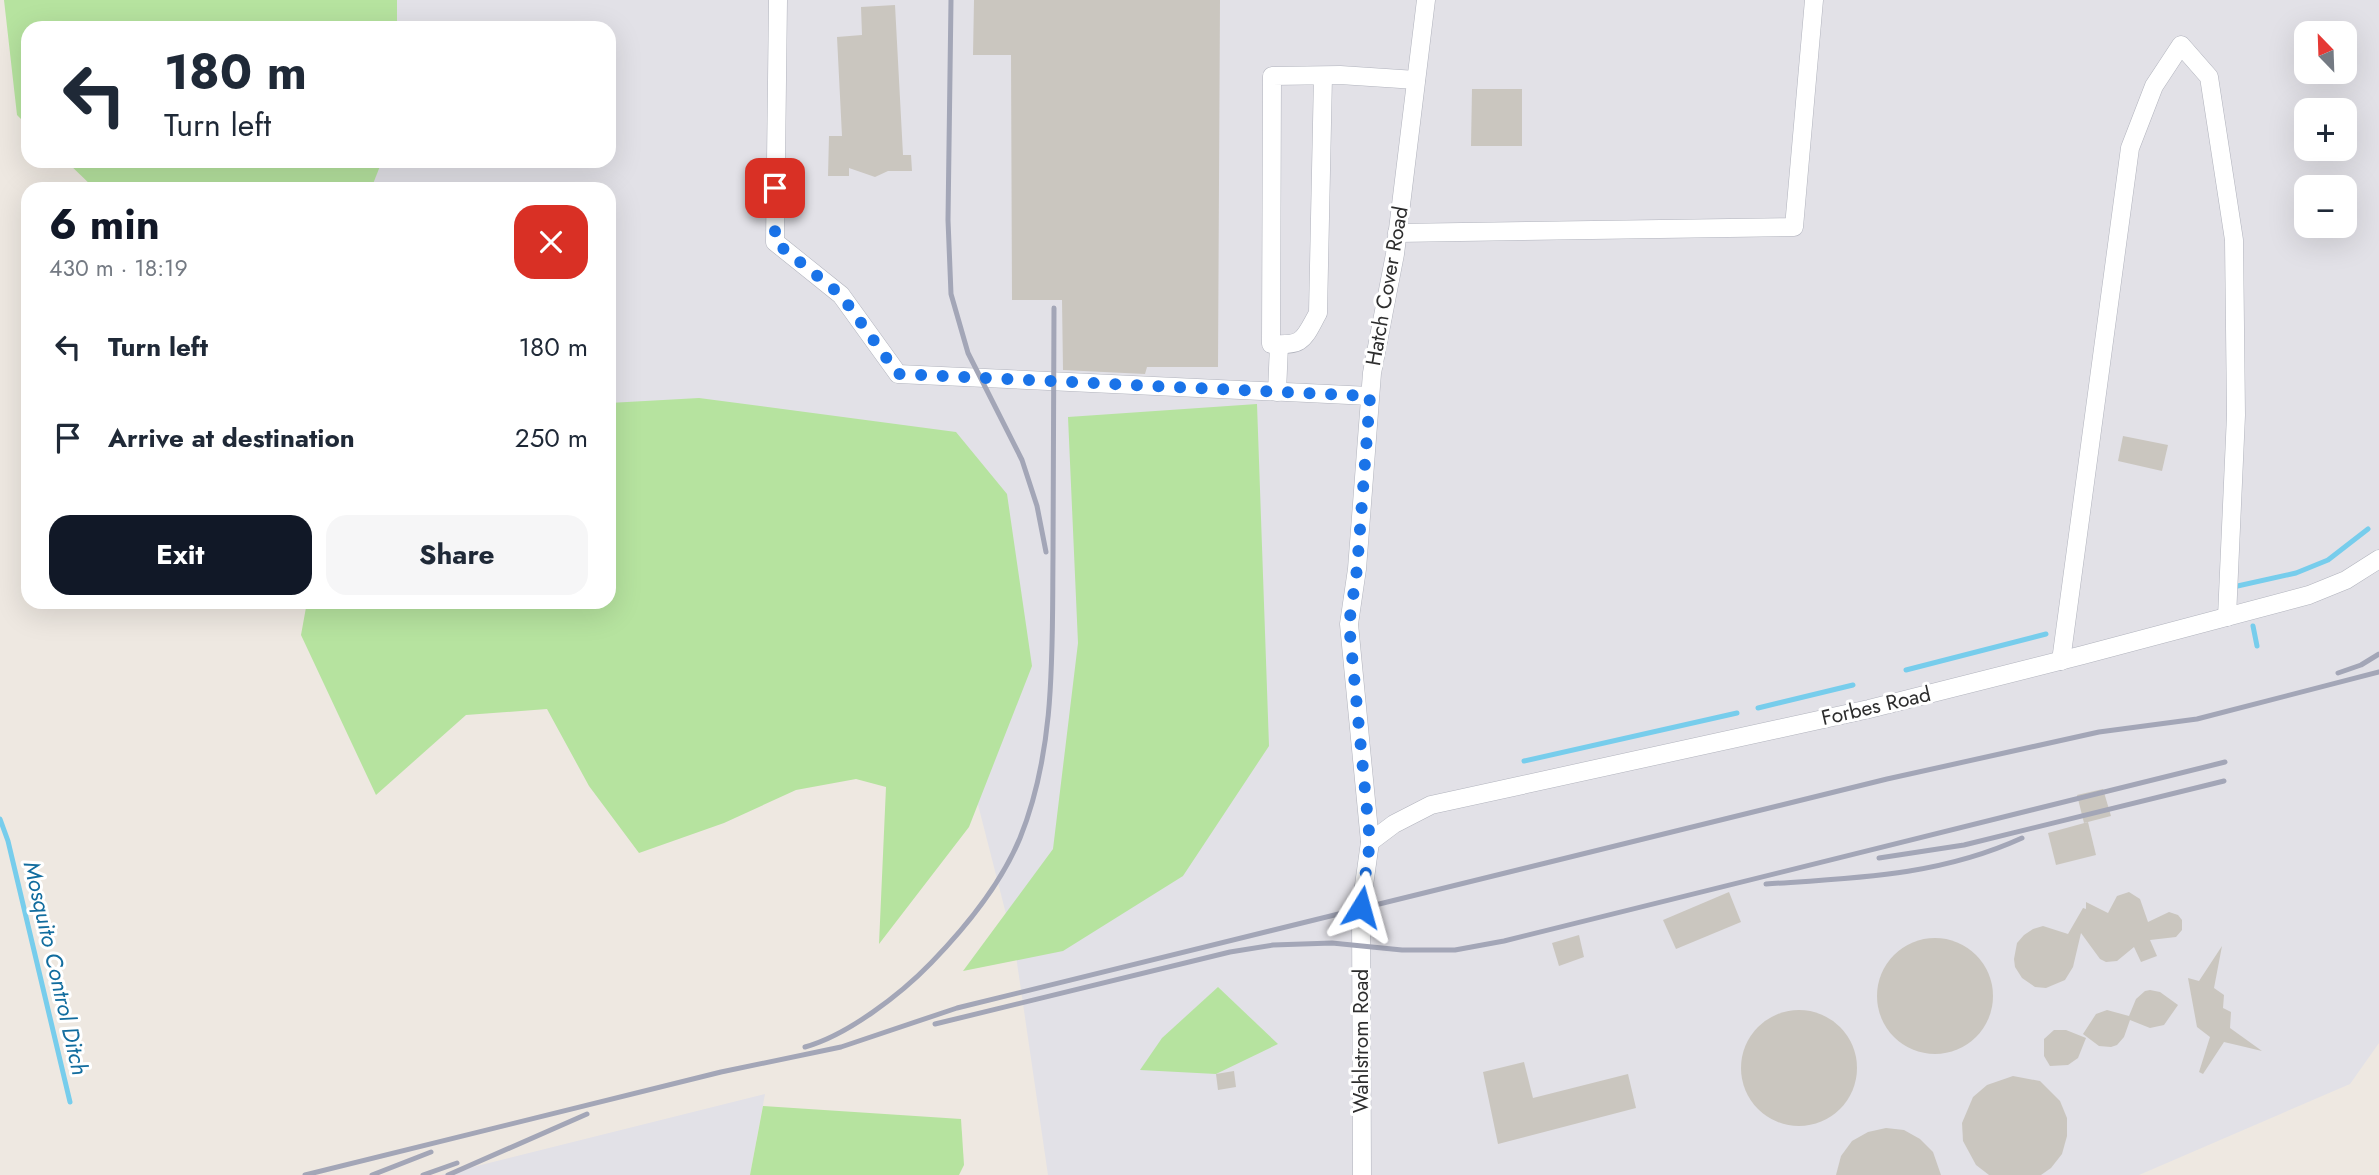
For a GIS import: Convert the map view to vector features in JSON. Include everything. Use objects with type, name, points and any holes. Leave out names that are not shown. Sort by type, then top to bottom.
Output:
[{"type":"street","points":[[778,0],[775,242],[841,295],[898,374],[1370,396]]},
{"type":"street","name":"Hatch Cover Road","points":[[1361,907],[1370,842],[1349,624],[1357,569],[1370,396],[1397,233],[1426,0]]},
{"type":"street","points":[[1397,233],[1794,227],[1814,0]]},
{"type":"street","points":[[2061,660],[2130,148],[2154,86],[2181,45],[2209,77],[2234,240],[2235,415],[2227,617]]},
{"type":"street","points":[[1322,76],[1318,313],[1303,339],[1294,345],[1271,344],[1272,76],[1340,75],[1416,80]]},
{"type":"street","points":[[1278,392],[1279,345]]},
{"type":"street","name":"Forbes Road","points":[[1370,842],[1394,824],[1431,806],[1869,709],[2227,617],[2309,595],[2346,580],[2379,559]]},
{"type":"street","name":"Wahlstrom Road","points":[[1361,907],[1362,1175]]},
{"type":"shaded area","points":[[181,0],[2379,0],[2379,1043],[2350,1084],[2139,1175],[1048,1175],[1015,949],[923,590],[616,496],[616,182],[194,182],[192,168],[616,168],[616,21],[182,21]]},
{"type":"shaded area","points":[[765,1094],[750,1175],[441,1175]]},
{"type":"green space","points":[[4,0],[397,0],[397,21],[21,21],[21,119],[17,115]]},
{"type":"green space","points":[[73,168],[379,168],[374,182],[88,182]]},
{"type":"green space","points":[[699,398],[956,432],[1007,494],[1032,666],[969,827],[879,944],[886,787],[856,779],[796,790],[724,823],[639,853],[589,786],[547,709],[466,715],[376,795],[301,635],[306,609],[616,609],[616,403]]},
{"type":"green space","points":[[1257,404],[1269,746],[1183,876],[1063,951],[963,971],[1053,849],[1078,643],[1068,417]]},
{"type":"green space","points":[[1218,987],[1278,1044],[1216,1074],[1140,1070],[1162,1038]]},
{"type":"green space","points":[[763,1106],[961,1119],[964,1165],[959,1175],[750,1175]]},
{"type":"building","points":[[974,0],[1220,0],[1218,367],[1147,367],[1145,374],[1063,370],[1062,300],[1012,300],[1011,55],[973,55]]},
{"type":"building","points":[[895,5],[903,155],[911,155],[912,171],[888,171],[875,177],[849,168],[849,176],[828,176],[829,136],[842,136],[837,37],[862,35],[861,7]]},
{"type":"building","points":[[1472,89],[1522,89],[1522,146],[1471,146]]},
{"type":"building","points":[[2123,436],[2168,445],[2162,471],[2118,461]]},
{"type":"building","points":[[2103,789],[2111,816],[2084,823],[2077,795]]},
{"type":"building","points":[[2088,822],[2096,855],[2056,865],[2048,833]]},
{"type":"building","points":[[1729,892],[1741,922],[1676,949],[1663,920]]},
{"type":"building","points":[[2129,892],[2140,899],[2148,922],[2169,912],[2178,915],[2182,920],[2182,930],[2176,937],[2150,940],[2157,956],[2141,962],[2134,947],[2117,961],[2106,962],[2100,959],[2081,933],[2073,967],[2065,980],[2046,988],[2035,987],[2022,978],[2015,967],[2014,959],[2017,943],[2024,935],[2043,926],[2068,934],[2083,908],[2086,909],[2086,902],[2108,913],[2117,896]]},
{"type":"building","points":[[1579,935],[1584,957],[1559,966],[1552,943]]},
{"type":"building","points":[[1935,938],[1957,942],[1976,955],[1989,974],[1993,996],[1989,1018],[1976,1037],[1957,1050],[1935,1054],[1913,1050],[1894,1037],[1881,1018],[1877,996],[1881,974],[1894,955],[1913,942]]},
{"type":"building","points":[[2222,946],[2214,988],[2224,995],[2223,1008],[2231,1012],[2230,1028],[2262,1051],[2224,1042],[2203,1074],[2199,1072],[2210,1037],[2197,1027],[2188,978],[2199,981]]},
{"type":"building","points":[[2150,990],[2160,992],[2178,1005],[2164,1025],[2150,1028],[2130,1020],[2124,1037],[2111,1047],[2099,1046],[2083,1034],[2096,1014],[2107,1010],[2129,1016],[2136,999]]},
{"type":"building","points":[[1799,1010],[1821,1014],[1840,1027],[1853,1046],[1857,1068],[1853,1090],[1840,1109],[1821,1122],[1799,1126],[1777,1122],[1758,1109],[1745,1090],[1741,1068],[1745,1046],[1758,1027],[1777,1014]]},
{"type":"building","points":[[2054,1030],[2066,1030],[2086,1038],[2078,1058],[2068,1065],[2050,1066],[2044,1056],[2044,1039]]},
{"type":"building","points":[[1524,1062],[1533,1098],[1628,1074],[1636,1108],[1498,1144],[1483,1072]]},
{"type":"building","points":[[1234,1071],[1236,1087],[1218,1090],[1216,1074]]},
{"type":"building","points":[[2013,1076],[2040,1081],[2060,1101],[2067,1118],[2067,1136],[2062,1154],[2051,1168],[2041,1175],[1989,1175],[1976,1165],[1963,1141],[1962,1123],[1973,1097],[1987,1085]]},
{"type":"building","points":[[1886,1128],[1904,1130],[1920,1139],[1933,1152],[1941,1175],[1836,1175],[1841,1156],[1852,1141],[1868,1132]]},
{"type":"waterway","points":[[2233,587],[2296,573],[2328,560],[2368,529]]},
{"type":"waterway","points":[[2253,626],[2257,646]]},
{"type":"waterway","points":[[1906,670],[2046,634]]},
{"type":"waterway","points":[[1758,708],[1853,685]]},
{"type":"waterway","points":[[1524,761],[1737,713]]},
{"type":"waterway","name":"Mosquito Control Ditch","points":[[0,819],[8,841],[70,1102]]},
{"type":"railway","points":[[951,0],[948,220],[951,294],[968,353],[1022,460],[1037,506],[1046,552]]},
{"type":"railway","points":[[805,1047],[839,1033],[873,1012],[905,988],[944,949],[970,920],[1003,872],[1020,838],[1032,804],[1046,735],[1052,664],[1054,308]]},
{"type":"railway","points":[[2338,673],[2361,665],[2379,654]]},
{"type":"railway","points":[[305,1175],[721,1072],[841,1047],[957,1008],[1887,779],[2099,732],[2197,719],[2379,672]]},
{"type":"railway","points":[[935,1024],[1230,952],[1273,945],[1332,943],[1402,950],[1455,950],[1504,941],[2225,762]]},
{"type":"railway","points":[[1879,858],[1964,845],[2224,781]]},
{"type":"railway","points":[[1766,884],[1864,877],[1928,868],[1991,851],[2022,838]]},
{"type":"railway","points":[[448,1175],[587,1114]]},
{"type":"railway","points":[[372,1175],[431,1152]]},
{"type":"railway","points":[[423,1175],[457,1163]]},
{"type":"route","points":[[775,188],[775,242],[841,295],[898,374],[1370,396],[1357,569],[1349,624],[1370,842],[1361,907]]}]
